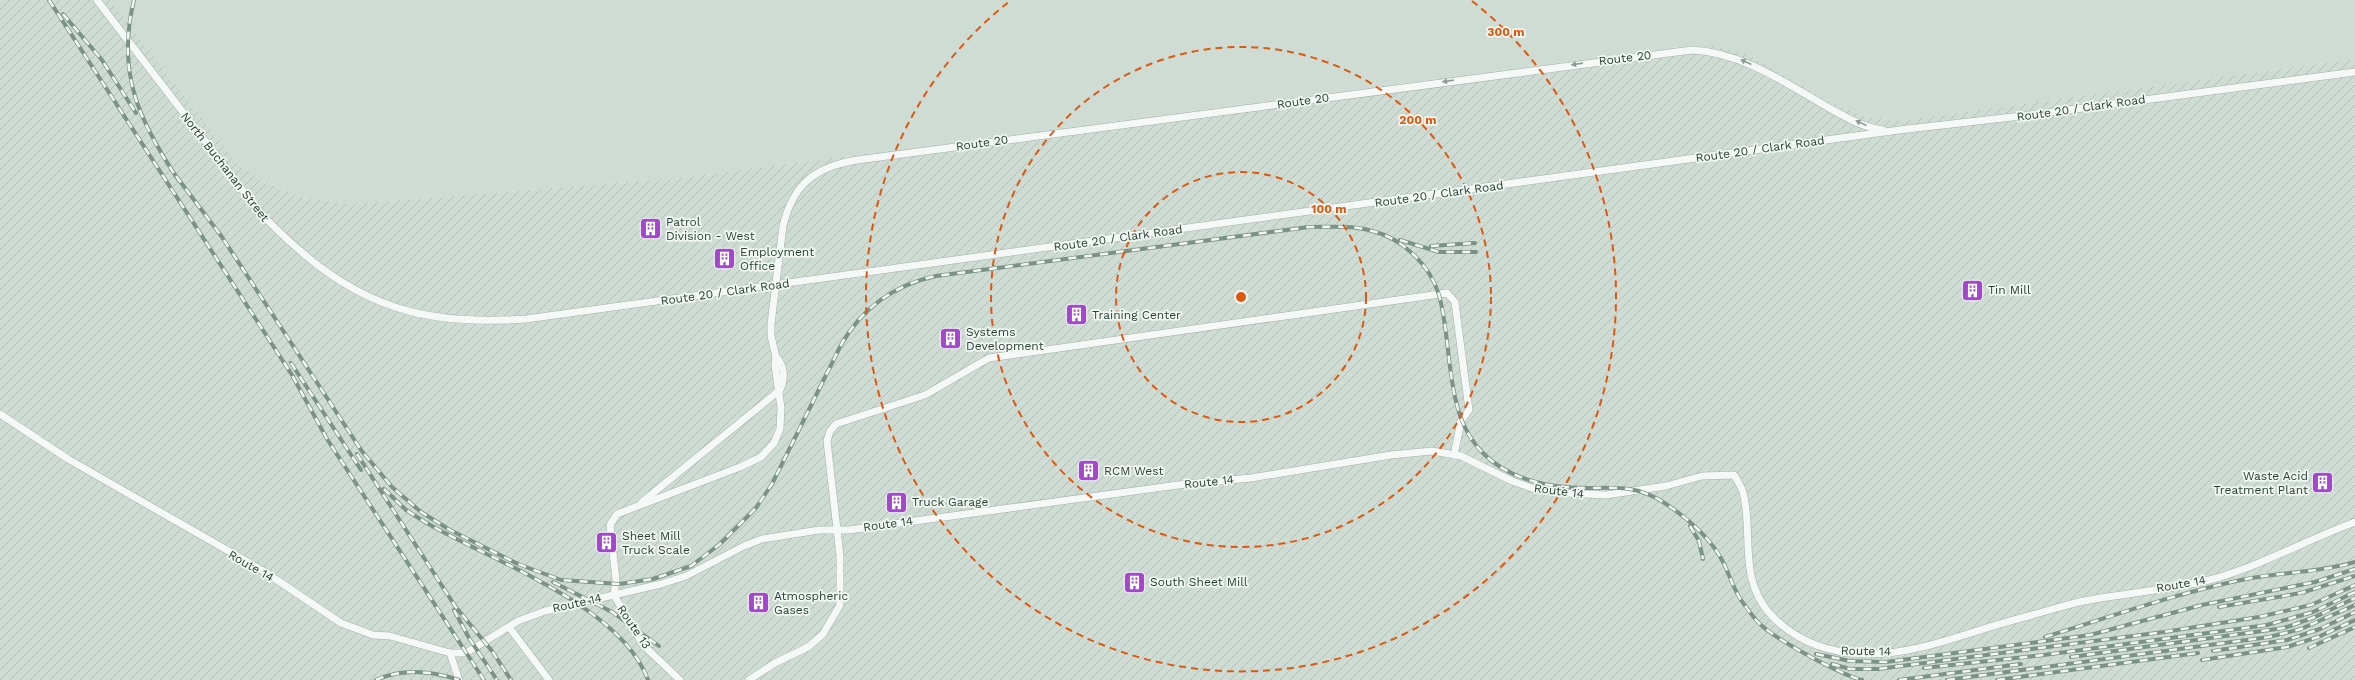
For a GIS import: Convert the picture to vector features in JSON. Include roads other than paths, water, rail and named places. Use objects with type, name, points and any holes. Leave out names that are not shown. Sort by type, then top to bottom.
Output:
[{"type":"street","name":"North Buchanan Street","points":[[97,0],[269,223],[335,279],[366,297],[381,303]]},
{"type":"street","name":"Route 20","points":[[776,285],[783,226],[787,211],[794,195],[808,179],[819,171],[839,163],[857,160],[1692,50],[1719,53],[1743,60],[1864,125],[1882,130],[1899,130]]},
{"type":"street","name":"Route 20 / Clark Road","points":[[381,303],[438,318],[478,321],[503,320],[776,285],[1899,130],[2038,114],[2355,72]]},
{"type":"street","name":"Route 13","points":[[680,680],[643,645],[614,595],[616,580],[610,525],[617,514],[713,478],[761,457],[774,443],[780,428],[780,390],[784,375],[781,363],[776,357],[771,336],[776,285]]},
{"type":"street","points":[[749,680],[775,662],[808,647],[823,634],[840,605],[840,556],[827,441],[830,431],[836,424],[925,395],[989,358],[1447,293],[1455,302],[1469,410],[1461,421],[1454,455]]},
{"type":"street","name":"Route 13","points":[[636,506],[780,390]]},
{"type":"street","name":"Route 14","points":[[0,414],[68,459],[265,572],[341,623],[373,635],[404,639],[450,653],[466,653],[509,627],[545,610],[661,584],[686,576],[744,546],[762,539],[819,530],[836,530],[1251,478],[1391,455],[1432,451],[1454,455],[1535,489],[1566,493],[1606,495],[1666,486],[1702,476],[1734,475],[1743,491],[1747,560],[1754,589],[1771,615],[1797,638],[1828,650],[1865,654],[1904,651],[1925,646],[1993,625],[2084,601],[2207,580],[2241,570],[2355,522]]},
{"type":"street","points":[[509,627],[549,680]]},
{"type":"street","points":[[450,653],[459,680]]},
{"type":"railway","points":[[49,0],[292,375],[327,439],[484,680]]},
{"type":"railway","points":[[134,0],[129,26],[128,51],[130,74],[135,95],[142,117],[179,181]]},
{"type":"railway","points":[[63,14],[102,60],[136,113]]},
{"type":"railway","points":[[176,176],[222,237],[361,450],[392,487],[421,512],[450,530],[518,564],[561,580],[619,584],[653,579],[691,566],[720,544],[756,508],[772,484],[841,345],[849,332],[869,309],[893,292],[906,285],[936,276],[1309,227],[1349,227],[1372,231],[1404,246],[1422,263],[1435,284],[1443,314],[1457,406],[1464,426],[1475,444],[1483,453],[1505,470],[1531,481],[1573,488],[1617,488],[1635,490],[1663,502],[1680,514],[1711,543],[1722,560],[1741,600],[1761,625],[1810,656],[1852,677],[1862,680]]},
{"type":"railway","points":[[1400,240],[1439,252],[1476,252]]},
{"type":"railway","points":[[1431,246],[1475,243]]},
{"type":"railway","points":[[291,363],[361,470]]},
{"type":"railway","points":[[357,454],[455,606],[492,651],[511,680]]},
{"type":"railway","points":[[384,489],[406,510],[425,522],[517,569],[583,607],[611,629],[633,653],[648,680]]},
{"type":"railway","points":[[1690,526],[1699,541],[1703,559]]},
{"type":"railway","points":[[2045,637],[2191,592],[2255,577],[2341,566],[2355,562]]},
{"type":"railway","points":[[1816,654],[1850,661],[1886,662],[2090,635],[2202,605],[2315,582],[2355,569]]},
{"type":"railway","points":[[2219,607],[2301,593],[2355,576]]},
{"type":"railway","points":[[553,582],[612,612],[659,646]]},
{"type":"railway","points":[[1832,664],[1850,669],[1878,669],[2164,632],[2259,617],[2311,605],[2355,585]]},
{"type":"railway","points":[[1924,668],[2044,655],[2267,625],[2313,612],[2355,592]]},
{"type":"railway","points":[[2071,657],[2284,628],[2315,617],[2355,598]]},
{"type":"railway","points":[[1947,680],[2269,637],[2301,629],[2355,605]]},
{"type":"railway","points":[[454,610],[469,638],[497,680]]},
{"type":"railway","points":[[2213,651],[2287,640],[2320,629],[2355,612]]},
{"type":"railway","points":[[2202,660],[2287,647],[2318,637],[2355,620]]},
{"type":"railway","points":[[2309,648],[2355,627]]},
{"type":"railway","points":[[1997,680],[2198,653]]},
{"type":"railway","points":[[1899,680],[2021,664]]},
{"type":"railway","points":[[376,680],[386,676],[407,672],[428,673],[459,680]]},
{"type":"place","name":"Patrol Division - West","points":[[651,229]]},
{"type":"place","name":"Employment Office","points":[[724,259]]},
{"type":"place","name":"Tin Mill","points":[[1972,290]]},
{"type":"place","name":"Training Center","points":[[1076,315]]},
{"type":"place","name":"Systems Development","points":[[950,339]]},
{"type":"place","name":"RCM West","points":[[1089,471]]},
{"type":"place","name":"Waste Acid Treatment Plant","points":[[2323,483]]},
{"type":"place","name":"Truck Garage","points":[[896,502]]},
{"type":"place","name":"Sheet Mill Truck Scale","points":[[606,543]]},
{"type":"place","name":"South Sheet Mill","points":[[1134,582]]},
{"type":"place","name":"Atmospheric Gases","points":[[759,603]]}]
